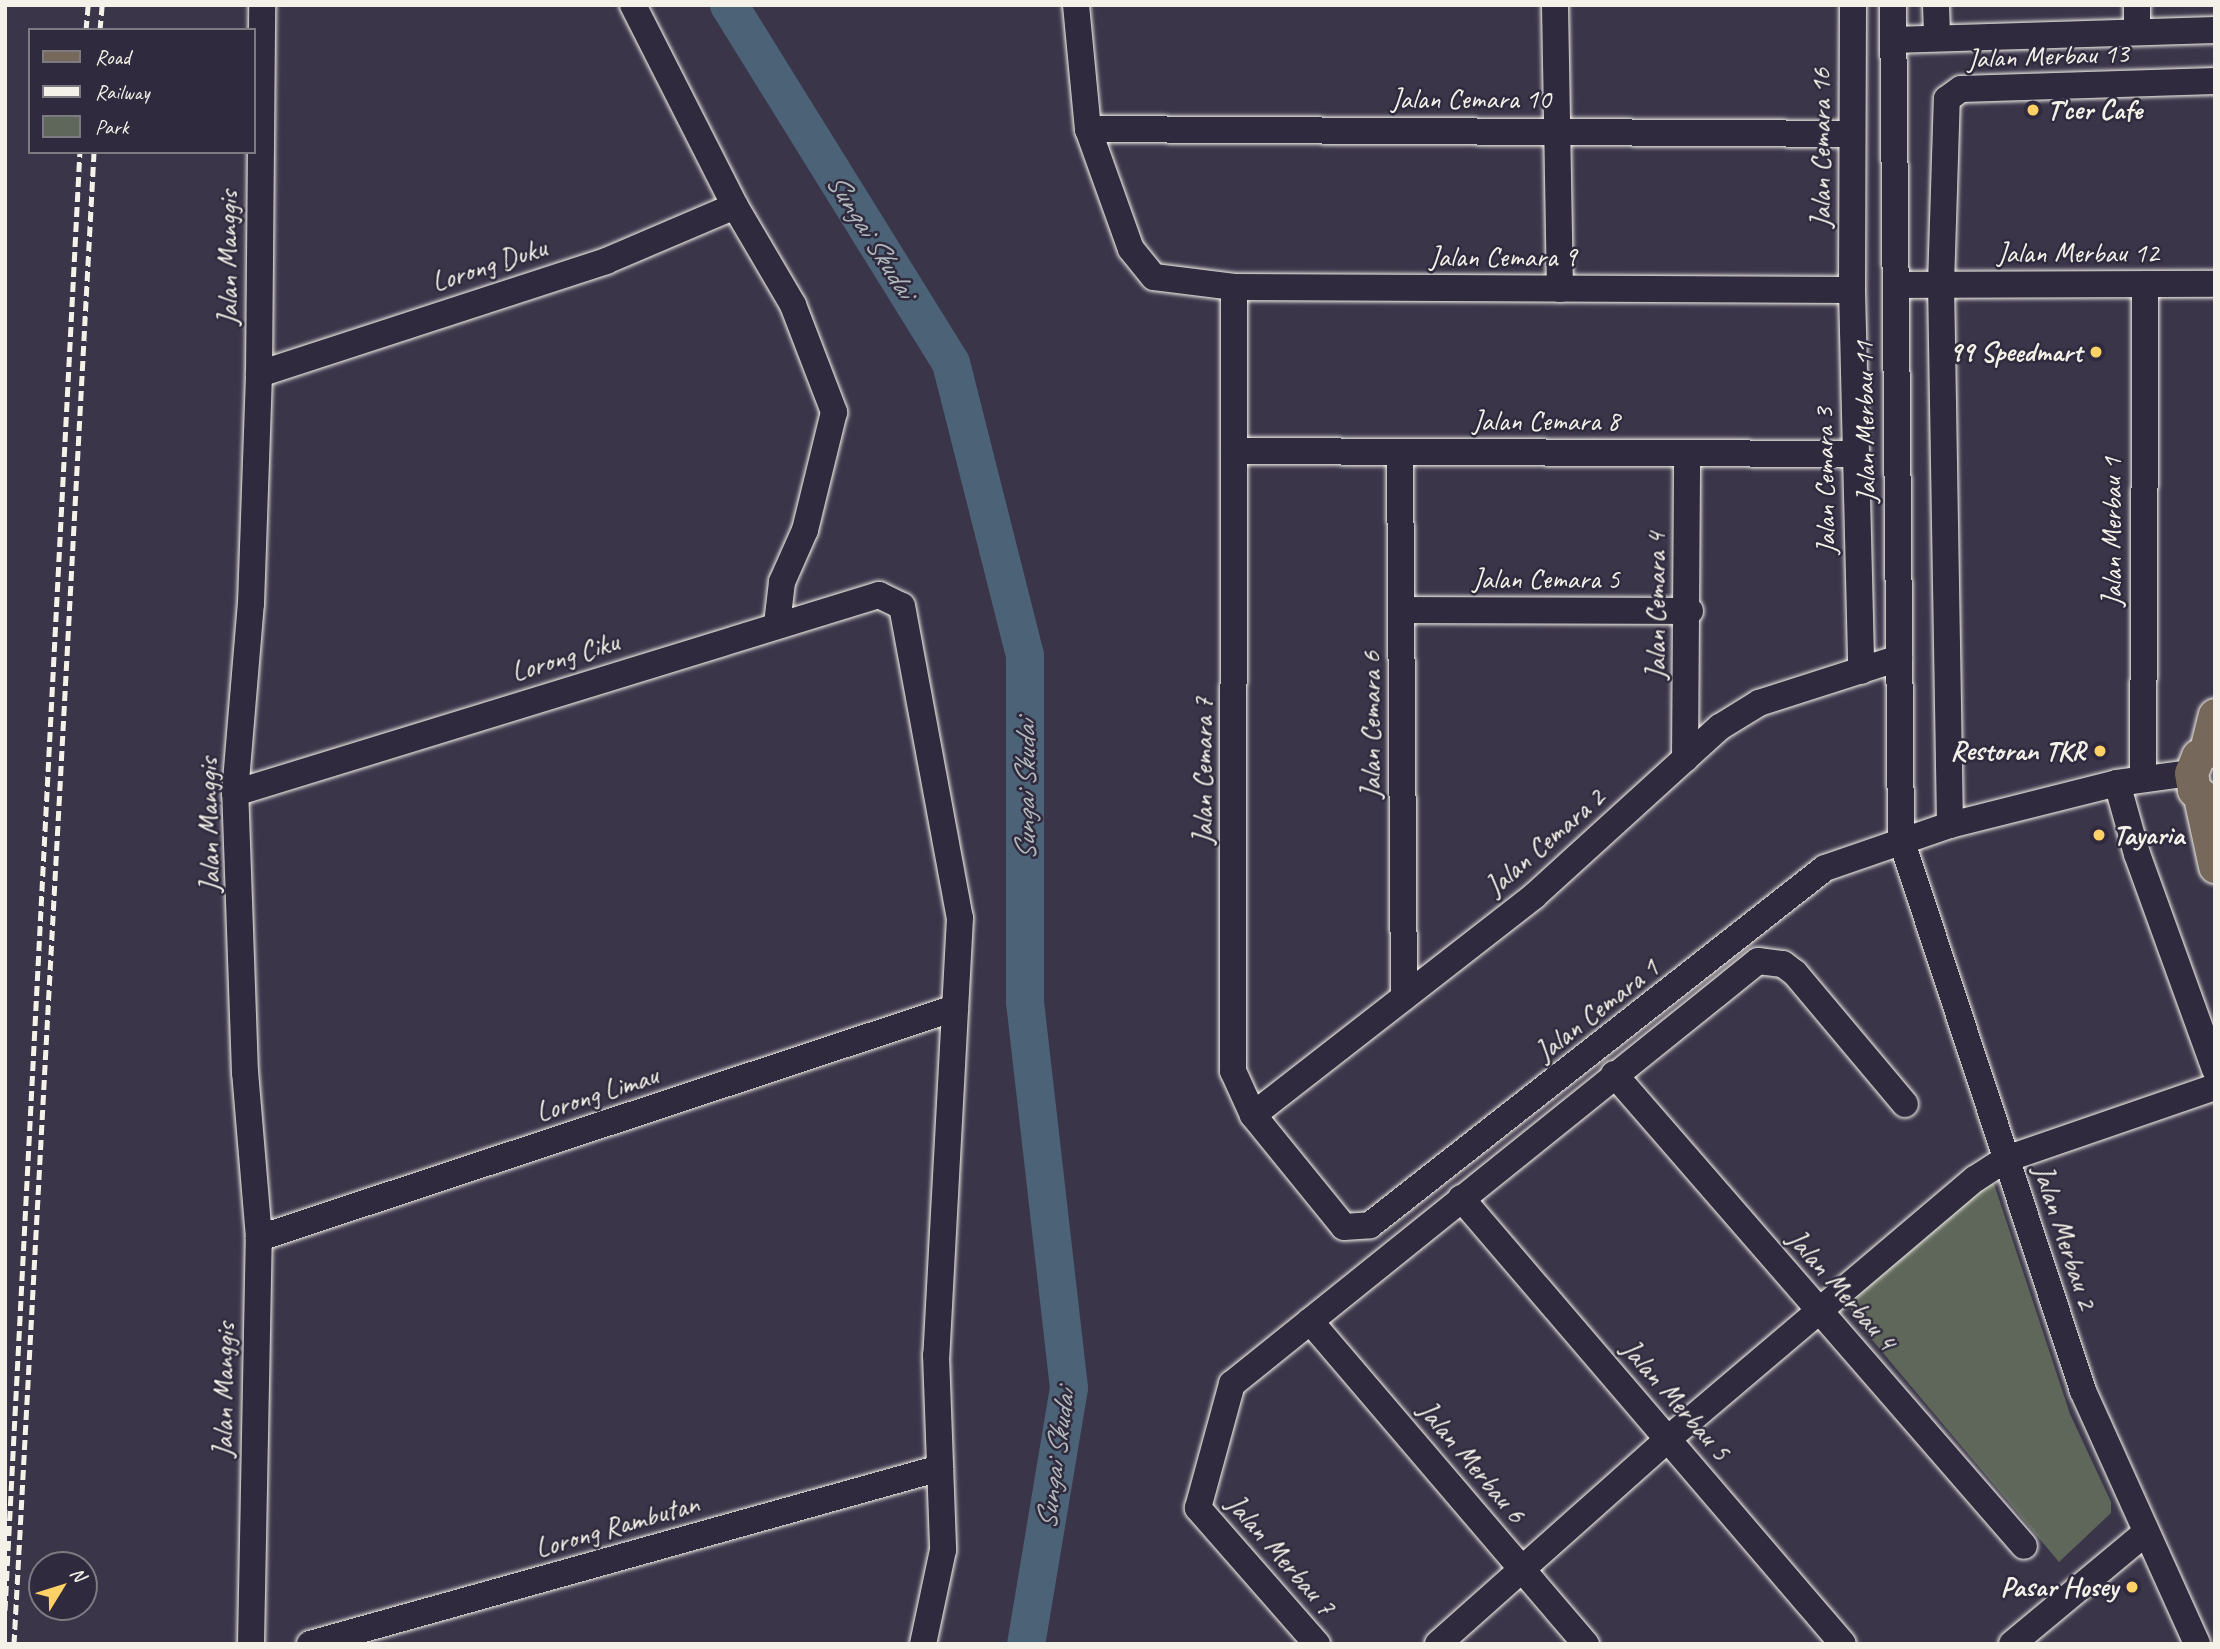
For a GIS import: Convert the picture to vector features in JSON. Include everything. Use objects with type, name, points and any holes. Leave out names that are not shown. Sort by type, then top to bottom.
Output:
[{"type":"main road","points":[[2215,715],[2205,774],[2215,866]]},
{"type":"street","name":"Jalan Manggis","points":[[251,1644],[259,1238],[246,1073],[235,793],[251,604],[259,374],[262,5]]},
{"type":"street","points":[[633,5],[735,206],[793,305],[834,412],[805,530],[782,582],[777,624]]},
{"type":"street","points":[[1076,5],[1088,129]]},
{"type":"street","points":[[1555,5],[1560,289]]},
{"type":"street","name":"Jalan Cemara 16","points":[[1852,290],[1853,5]]},
{"type":"street","name":"Jalan Merbau 11","points":[[1893,5],[1901,839]]},
{"type":"street","points":[[1936,5],[1937,38]]},
{"type":"street","points":[[2137,5],[2137,32]]},
{"type":"street","points":[[1893,40],[2215,30]]},
{"type":"street","name":"Jalan Merbau 13","points":[[1941,285],[1945,105],[1950,94],[1961,89],[2215,81]]},
{"type":"street","name":"Jalan Cemara 10","points":[[1088,129],[1853,134]]},
{"type":"street","name":"Jalan Cemara 9","points":[[1088,129],[1131,249],[1154,277],[1234,287],[1852,290]]},
{"type":"street","name":"Lorong Duku","points":[[259,374],[606,261],[735,206]]},
{"type":"street","name":"Jalan Merbau 1","points":[[2146,284],[2130,781],[2137,854],[2215,1069]]},
{"type":"street","name":"Jalan Merbau 12","points":[[1895,285],[2215,284]]},
{"type":"street","points":[[1941,285],[1950,825]]},
{"type":"street","name":"Jalan Cemara 7","points":[[1234,287],[1236,451],[1233,1071],[1253,1115],[1337,1222]]},
{"type":"street","name":"Jalan Cemara 3","points":[[1852,290],[1861,671]]},
{"type":"street","name":"Jalan Cemara 8","points":[[1236,451],[1856,454]]},
{"type":"street","name":"Jalan Cemara 6","points":[[1401,452],[1404,998]]},
{"type":"street","name":"Jalan Cemara 4","points":[[1685,759],[1689,611],[1687,453]]},
{"type":"street","name":"Lorong Ciku","points":[[235,793],[777,624],[879,595],[896,599],[907,614],[960,918],[955,1008]]},
{"type":"street","name":"Jalan Cemara 5","points":[[1402,610],[1689,611]]},
{"type":"street","name":"Jalan Cemara 2","points":[[1253,1115],[1534,896],[1720,727],[1759,703],[1899,657]]},
{"type":"street","name":"Jalan Cemara 1","points":[[1337,1222],[1353,1230],[1370,1225],[1825,868],[1901,839],[1950,825],[2130,781],[2205,774]]},
{"type":"street","name":"Jalan Merbau 2","points":[[1901,839],[2083,1391],[2197,1644]]},
{"type":"street","points":[[1310,1321],[1748,968],[1770,961],[1795,973],[1905,1104]]},
{"type":"street","points":[[923,1644],[943,1550],[936,1355],[955,1008]]},
{"type":"street","name":"Lorong Limau","points":[[259,1238],[955,1008]]},
{"type":"street","name":"Jalan Merbau 4","points":[[1614,1074],[2024,1546]]},
{"type":"street","points":[[1438,1644],[1668,1439],[1975,1179],[2006,1159],[2215,1087]]},
{"type":"street","name":"Jalan Merbau 5","points":[[1461,1198],[1843,1644]]},
{"type":"street","name":"Jalan Merbau 7","points":[[1310,1321],[1226,1393],[1198,1508],[1317,1644]]},
{"type":"street","name":"Jalan Merbau 6","points":[[1310,1321],[1586,1644]]},
{"type":"street","name":"Lorong Rambutan","points":[[310,1644],[940,1468]]},
{"type":"street","points":[[2012,1644],[2145,1533]]},
{"type":"green space","points":[[1992,1178],[2070,1414],[2111,1502],[2111,1513],[2059,1562],[1852,1316],[1850,1303],[1855,1292]]},
{"type":"waterway","name":"Sungai Skudai","points":[[729,5],[951,363],[1025,656],[1025,1002],[1069,1388],[1026,1644]]},
{"type":"railway","points":[[86,28],[88,5]]},
{"type":"railway","points":[[100,28],[102,5]]},
{"type":"railway","points":[[5,1610],[80,154]]},
{"type":"railway","points":[[14,1644],[94,154]]},
{"type":"place","name":"T'cer Cafe","points":[[2033,110]]},
{"type":"place","name":"99 Speedmart","points":[[2096,352]]},
{"type":"place","name":"Restoran TKR","points":[[2100,751]]},
{"type":"place","name":"Tayaria","points":[[2099,835]]},
{"type":"place","name":"Pasar Hosey","points":[[2132,1587]]}]
